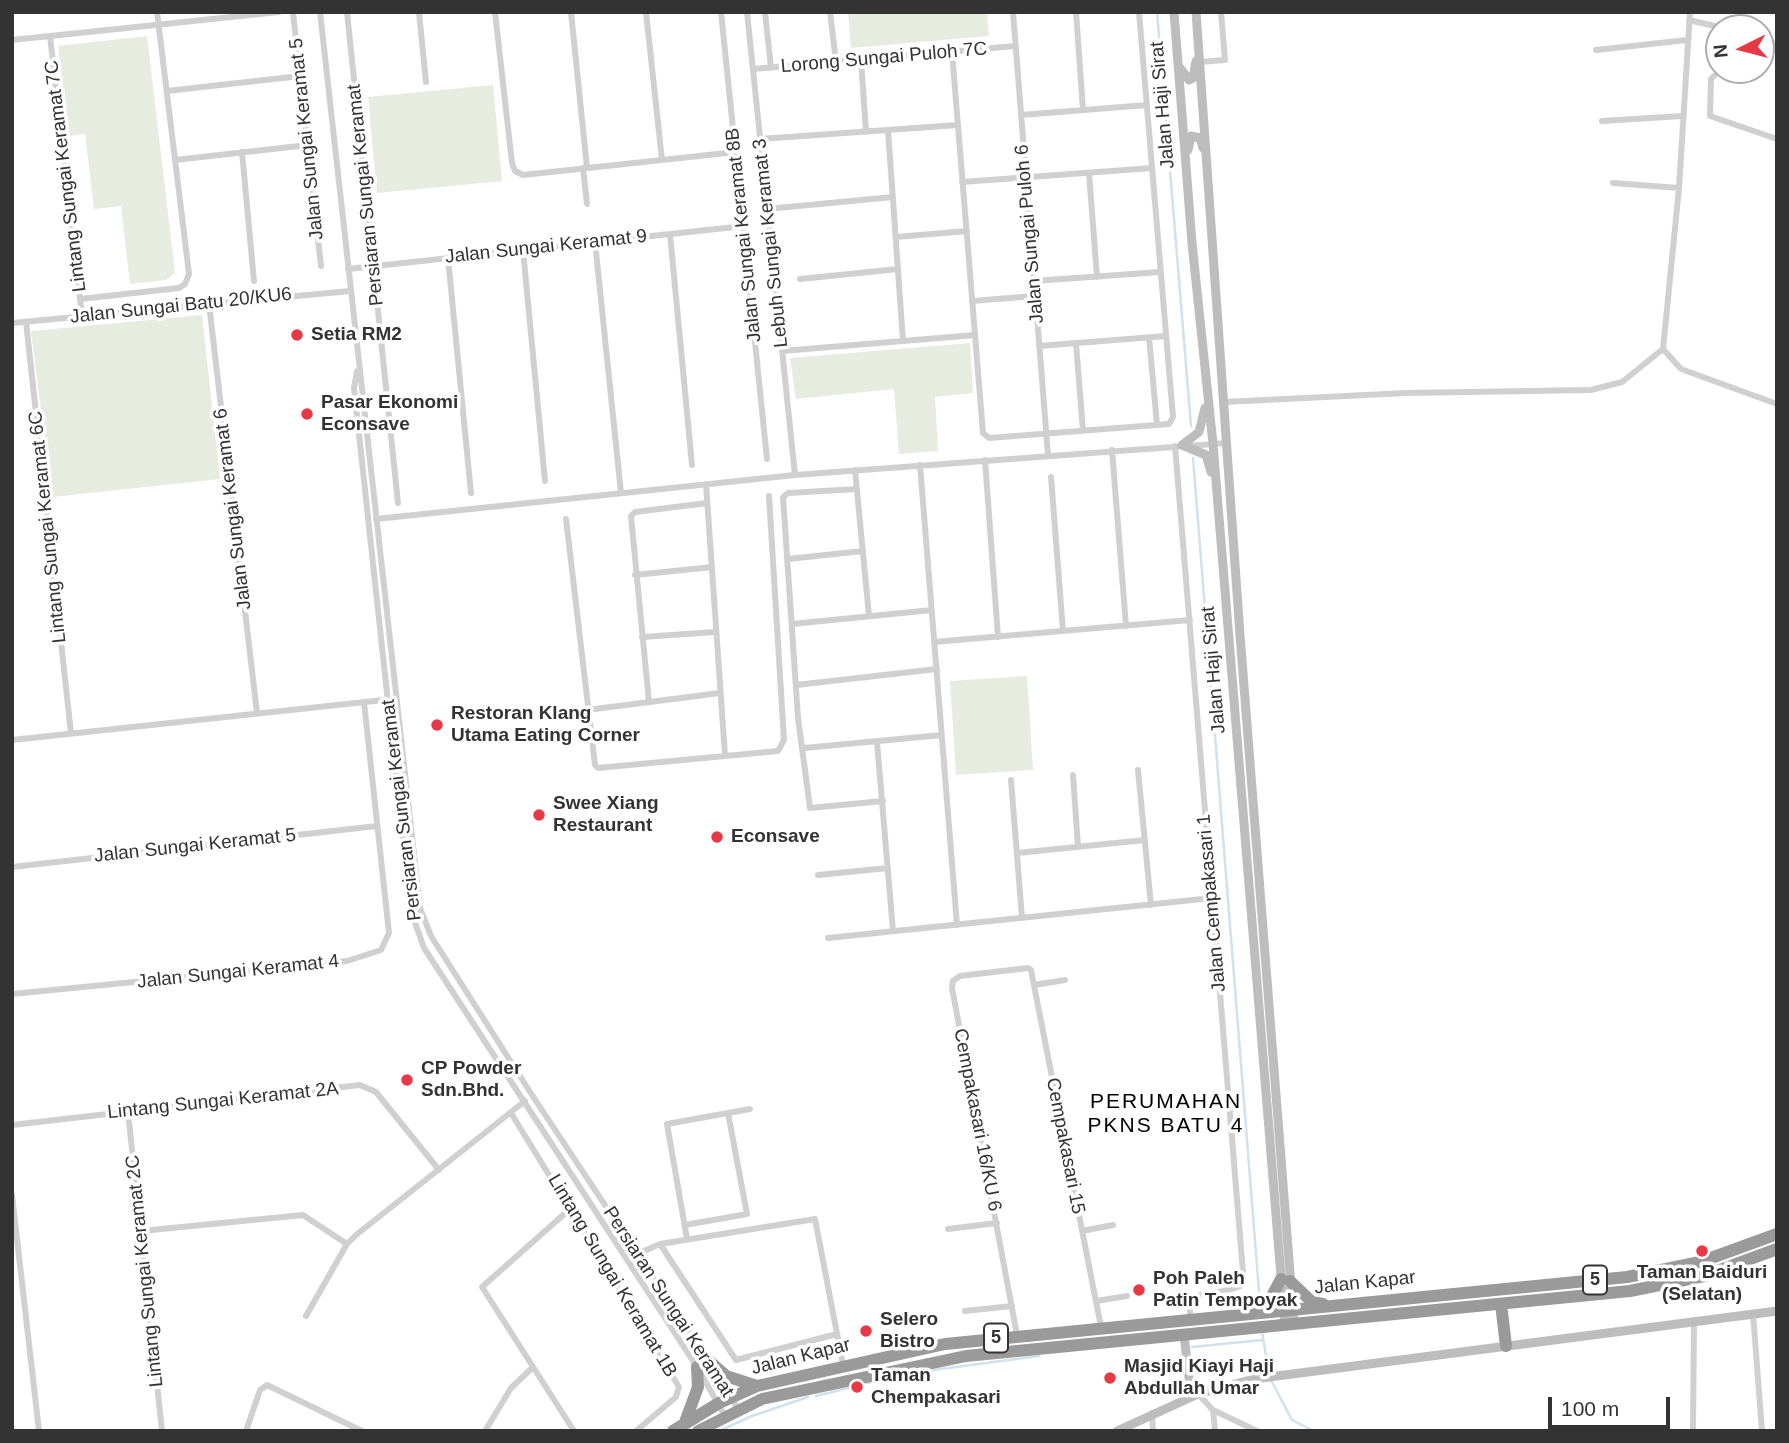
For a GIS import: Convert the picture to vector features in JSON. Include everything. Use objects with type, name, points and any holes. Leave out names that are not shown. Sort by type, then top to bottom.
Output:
[{"type":"highway","name":"Jalan Kapar","points":[[673,1431],[719,1403],[735,1403],[966,1356],[1184,1335],[1269,1316],[1338,1306],[1627,1276],[1700,1262],[1777,1234]]},
{"type":"highway","name":"Jalan Kapar","points":[[698,1431],[725,1416],[735,1403],[757,1386],[945,1344],[1190,1320],[1502,1310],[1704,1276],[1777,1249]]},
{"type":"highway","points":[[1269,1316],[1286,1280],[1312,1302],[1338,1306]]},
{"type":"highway","points":[[1406,1298],[1408,1313]]},
{"type":"highway","points":[[1502,1310],[1505,1340]]},
{"type":"highway","points":[[685,1422],[698,1387],[702,1363],[726,1376],[757,1386]]},
{"type":"main road","name":"Jalan Haji Sirat","points":[[1174,12],[1187,187],[1213,443],[1286,1280]]},
{"type":"main road","name":"Jalan Haji Sirat","points":[[1197,16],[1286,1280],[1269,1316]]},
{"type":"main road","points":[[1175,41],[1181,72],[1189,80],[1194,78],[1197,16]]},
{"type":"main road","points":[[1187,187],[1189,142],[1194,135],[1200,138],[1209,182]]},
{"type":"main road","points":[[1178,446],[1199,432],[1204,422],[1204,355]]},
{"type":"main road","points":[[1178,446],[1199,451],[1210,464],[1221,541]]},
{"type":"main road","points":[[1117,1431],[1198,1394],[1254,1379],[1505,1340],[1777,1311]]},
{"type":"main road","points":[[1184,1335],[1190,1387],[1198,1394]]},
{"type":"street","points":[[80,299],[179,288],[186,284],[188,274],[157,12]]},
{"type":"street","points":[[12,40],[228,15],[279,12]]},
{"type":"street","name":"Jalan Sungai Keramat 5","points":[[293,12],[321,266]]},
{"type":"street","name":"Persiaran Sungai Keramat","points":[[320,12],[358,369],[364,385],[379,519],[418,891],[425,922],[532,1095],[637,1254],[702,1363],[725,1416]]},
{"type":"street","name":"Persiaran Sungai Keramat","points":[[347,12],[398,503]]},
{"type":"street","points":[[419,12],[426,82]]},
{"type":"street","points":[[495,12],[515,171],[523,175],[736,152]]},
{"type":"street","points":[[571,12],[587,204]]},
{"type":"street","points":[[646,12],[662,160]]},
{"type":"street","name":"Jalan Sungai Keramat 8B","points":[[721,12],[767,459]]},
{"type":"street","name":"Lebuh Sungai Keramat 3","points":[[747,12],[795,475]]},
{"type":"street","points":[[765,12],[771,68]]},
{"type":"street","points":[[830,12],[836,62]]},
{"type":"street","name":"Jalan Sungai Puloh 6","points":[[1013,12],[1048,455]]},
{"type":"street","points":[[1076,12],[1083,110]]},
{"type":"street","points":[[952,52],[983,433],[989,438],[1169,424],[1173,417],[1139,12]]},
{"type":"street","points":[[1200,62],[1225,60],[1221,12]]},
{"type":"street","points":[[1224,402],[1406,393],[1591,390],[1622,382],[1663,349],[1679,188],[1690,16]]},
{"type":"street","name":"Lintang Sungai Keramat 7C","points":[[50,36],[82,316]]},
{"type":"street","points":[[1596,50],[1687,40]]},
{"type":"street","name":"Lorong Sungai Puloh 7C","points":[[753,69],[1015,46]]},
{"type":"street","points":[[861,60],[866,132]]},
{"type":"street","points":[[167,91],[300,76]]},
{"type":"street","points":[[1711,84],[1710,116],[1777,139]]},
{"type":"street","points":[[1021,115],[1147,104]]},
{"type":"street","points":[[1602,121],[1682,116]]},
{"type":"street","points":[[760,139],[958,125]]},
{"type":"street","points":[[888,130],[903,341]]},
{"type":"street","points":[[175,160],[308,145]]},
{"type":"street","points":[[242,152],[254,281]]},
{"type":"street","points":[[962,182],[1152,168]]},
{"type":"street","points":[[1089,173],[1097,277]]},
{"type":"street","points":[[1613,183],[1679,188]]},
{"type":"street","points":[[767,209],[893,197]]},
{"type":"street","name":"Jalan Sungai Keramat 9","points":[[348,269],[744,226]]},
{"type":"street","points":[[896,237],[967,231]]},
{"type":"street","points":[[670,234],[692,466]]},
{"type":"street","points":[[595,242],[621,493]]},
{"type":"street","points":[[523,250],[545,481]]},
{"type":"street","points":[[447,258],[471,493]]},
{"type":"street","points":[[800,279],[898,269]]},
{"type":"street","points":[[1034,281],[1160,272]]},
{"type":"street","name":"Jalan Sungai Batu 20/KU6","points":[[12,323],[350,291]]},
{"type":"street","points":[[972,301],[1035,296]]},
{"type":"street","name":"Jalan Sungai Keramat 6","points":[[209,304],[257,713]]},
{"type":"street","name":"Lintang Sungai Keramat 6C","points":[[26,322],[71,733]]},
{"type":"street","points":[[782,351],[975,335]]},
{"type":"street","points":[[1039,346],[1166,336]]},
{"type":"street","points":[[1149,337],[1157,425]]},
{"type":"street","points":[[1076,343],[1083,431]]},
{"type":"street","points":[[1663,349],[1681,369],[1777,404]]},
{"type":"street","name":"Persiaran Sungai Keramat","points":[[358,369],[354,388],[371,520],[406,869],[416,931],[424,948],[628,1261],[702,1363],[735,1403]]},
{"type":"street","points":[[371,520],[795,475],[1227,443]]},
{"type":"street","name":"Jalan Cempakasari 1","points":[[1178,446],[1243,1272],[1240,1286],[1226,1293],[1198,1295],[1189,1299],[1190,1320]]},
{"type":"street","points":[[1112,450],[1126,626]]},
{"type":"street","points":[[985,460],[998,637]]},
{"type":"street","points":[[920,465],[957,925]]},
{"type":"street","points":[[855,470],[869,616]]},
{"type":"street","points":[[1051,477],[1063,631]]},
{"type":"street","points":[[706,484],[725,755]]},
{"type":"street","points":[[857,489],[783,495],[796,685],[810,808],[883,801]]},
{"type":"street","points":[[566,519],[592,759],[598,768],[778,751],[784,740],[769,496]]},
{"type":"street","points":[[649,702],[631,516],[635,512],[707,503]]},
{"type":"street","points":[[788,559],[863,551]]},
{"type":"street","points":[[635,575],[712,567]]},
{"type":"street","points":[[792,624],[932,610]]},
{"type":"street","points":[[934,642],[1190,621]]},
{"type":"street","points":[[642,637],[716,632]]},
{"type":"street","points":[[796,685],[937,669]]},
{"type":"street","points":[[587,710],[720,693]]},
{"type":"street","points":[[12,740],[398,698]]},
{"type":"street","name":"Jalan Sungai Keramat 4","points":[[12,994],[347,961],[381,950],[389,933],[364,702]]},
{"type":"street","points":[[804,748],[942,735]]},
{"type":"street","points":[[877,742],[893,932]]},
{"type":"street","points":[[1138,770],[1150,905]]},
{"type":"street","points":[[1073,775],[1079,847]]},
{"type":"street","points":[[1010,780],[1022,918]]},
{"type":"street","name":"Jalan Sungai Keramat 5","points":[[12,867],[377,826]]},
{"type":"street","points":[[1017,853],[1145,840]]},
{"type":"street","points":[[818,874],[888,868]]},
{"type":"street","points":[[828,938],[1212,898]]},
{"type":"street","name":"Cempakasari 15","points":[[1028,968],[1034,985],[1101,1327]]},
{"type":"street","name":"Cempakasari 16/KU 6","points":[[1017,1335],[952,984],[960,976],[1028,968]]},
{"type":"street","points":[[1034,985],[1065,980]]},
{"type":"street","name":"Lintang Sungai Keramat 2A","points":[[12,1125],[360,1085],[376,1092],[439,1170]]},
{"type":"street","points":[[306,1316],[347,1244],[532,1095]]},
{"type":"street","points":[[687,1239],[667,1124],[750,1109]]},
{"type":"street","name":"Lintang Sungai Keramat 2C","points":[[128,1112],[162,1431]]},
{"type":"street","name":"Lintang Sungai Keramat 1B","points":[[511,1112],[679,1387],[676,1396],[636,1431]]},
{"type":"street","points":[[685,1225],[747,1214],[728,1113]]},
{"type":"street","points":[[12,1195],[14,1234],[39,1431]]},
{"type":"street","points":[[571,1208],[482,1287],[574,1431]]},
{"type":"street","points":[[141,1231],[303,1215],[347,1244]]},
{"type":"street","points":[[628,1261],[660,1244],[815,1219],[844,1365]]},
{"type":"street","points":[[948,1229],[997,1223]]},
{"type":"street","points":[[1082,1231],[1113,1225]]},
{"type":"street","points":[[660,1244],[736,1360],[837,1334]]},
{"type":"street","points":[[1096,1301],[1127,1296]]},
{"type":"street","points":[[965,1311],[1012,1306]]},
{"type":"street","points":[[1753,1314],[1762,1431]]},
{"type":"street","points":[[1693,1322],[1693,1431]]},
{"type":"street","points":[[485,1431],[511,1388],[532,1368]]},
{"type":"street","points":[[246,1431],[260,1390],[267,1385],[362,1431]]},
{"type":"street","points":[[1198,1394],[1213,1410],[1256,1431]]},
{"type":"street","points":[[1213,1410],[1215,1431]]},
{"type":"street","points":[[1152,1413],[1153,1431]]},
{"type":"shaded area","points":[[848,12],[987,12],[989,36],[851,48]]},
{"type":"shaded area","points":[[147,36],[175,273],[166,280],[130,284],[121,206],[94,209],[85,134],[69,136],[58,46]]},
{"type":"shaded area","points":[[493,85],[502,181],[377,193],[368,97]]},
{"type":"shaded area","points":[[202,315],[220,479],[52,497],[31,331]]},
{"type":"shaded area","points":[[970,343],[973,393],[935,397],[938,451],[899,454],[894,389],[796,399],[790,358]]},
{"type":"shaded area","points":[[1027,676],[1033,770],[956,775],[950,681]]},
{"type":"waterway","points":[[1157,12],[1191,426]]},
{"type":"waterway","points":[[1193,458],[1260,1304]]},
{"type":"waterway","points":[[1262,1332],[1269,1373]]},
{"type":"waterway","points":[[1192,1347],[1262,1340]]},
{"type":"waterway","points":[[933,1370],[1039,1356]]},
{"type":"waterway","points":[[903,1376],[928,1371]]},
{"type":"waterway","points":[[867,1383],[886,1379]]},
{"type":"waterway","points":[[1271,1380],[1292,1420],[1314,1431]]},
{"type":"waterway","points":[[816,1396],[860,1385]]},
{"type":"waterway","points":[[719,1431],[752,1416],[808,1397]]},
{"type":"place","name":"Setia RM2","points":[[297,335]]},
{"type":"place","name":"Pasar Ekonomi Econsave","points":[[307,414]]},
{"type":"place","name":"Restoran Klang Utama Eating Corner","points":[[437,725]]},
{"type":"place","name":"Swee Xiang Restaurant","points":[[539,815]]},
{"type":"place","name":"Econsave","points":[[717,837]]},
{"type":"place","name":"CP Powder Sdn.Bhd.","points":[[407,1080]]},
{"type":"place","name":"Taman Baiduri (Selatan)","points":[[1702,1251]]},
{"type":"place","name":"Poh Paleh Patin Tempoyak","points":[[1139,1290]]},
{"type":"place","name":"Selero Bistro","points":[[866,1331]]},
{"type":"place","name":"Masjid Kiayi Haji Abdullah Umar","points":[[1110,1378]]},
{"type":"place","name":"Taman Chempakasari","points":[[857,1387]]},
{"type":"district","name":"PERUMAHAN PKNS BATU 4","points":[[1166,1114]]}]
